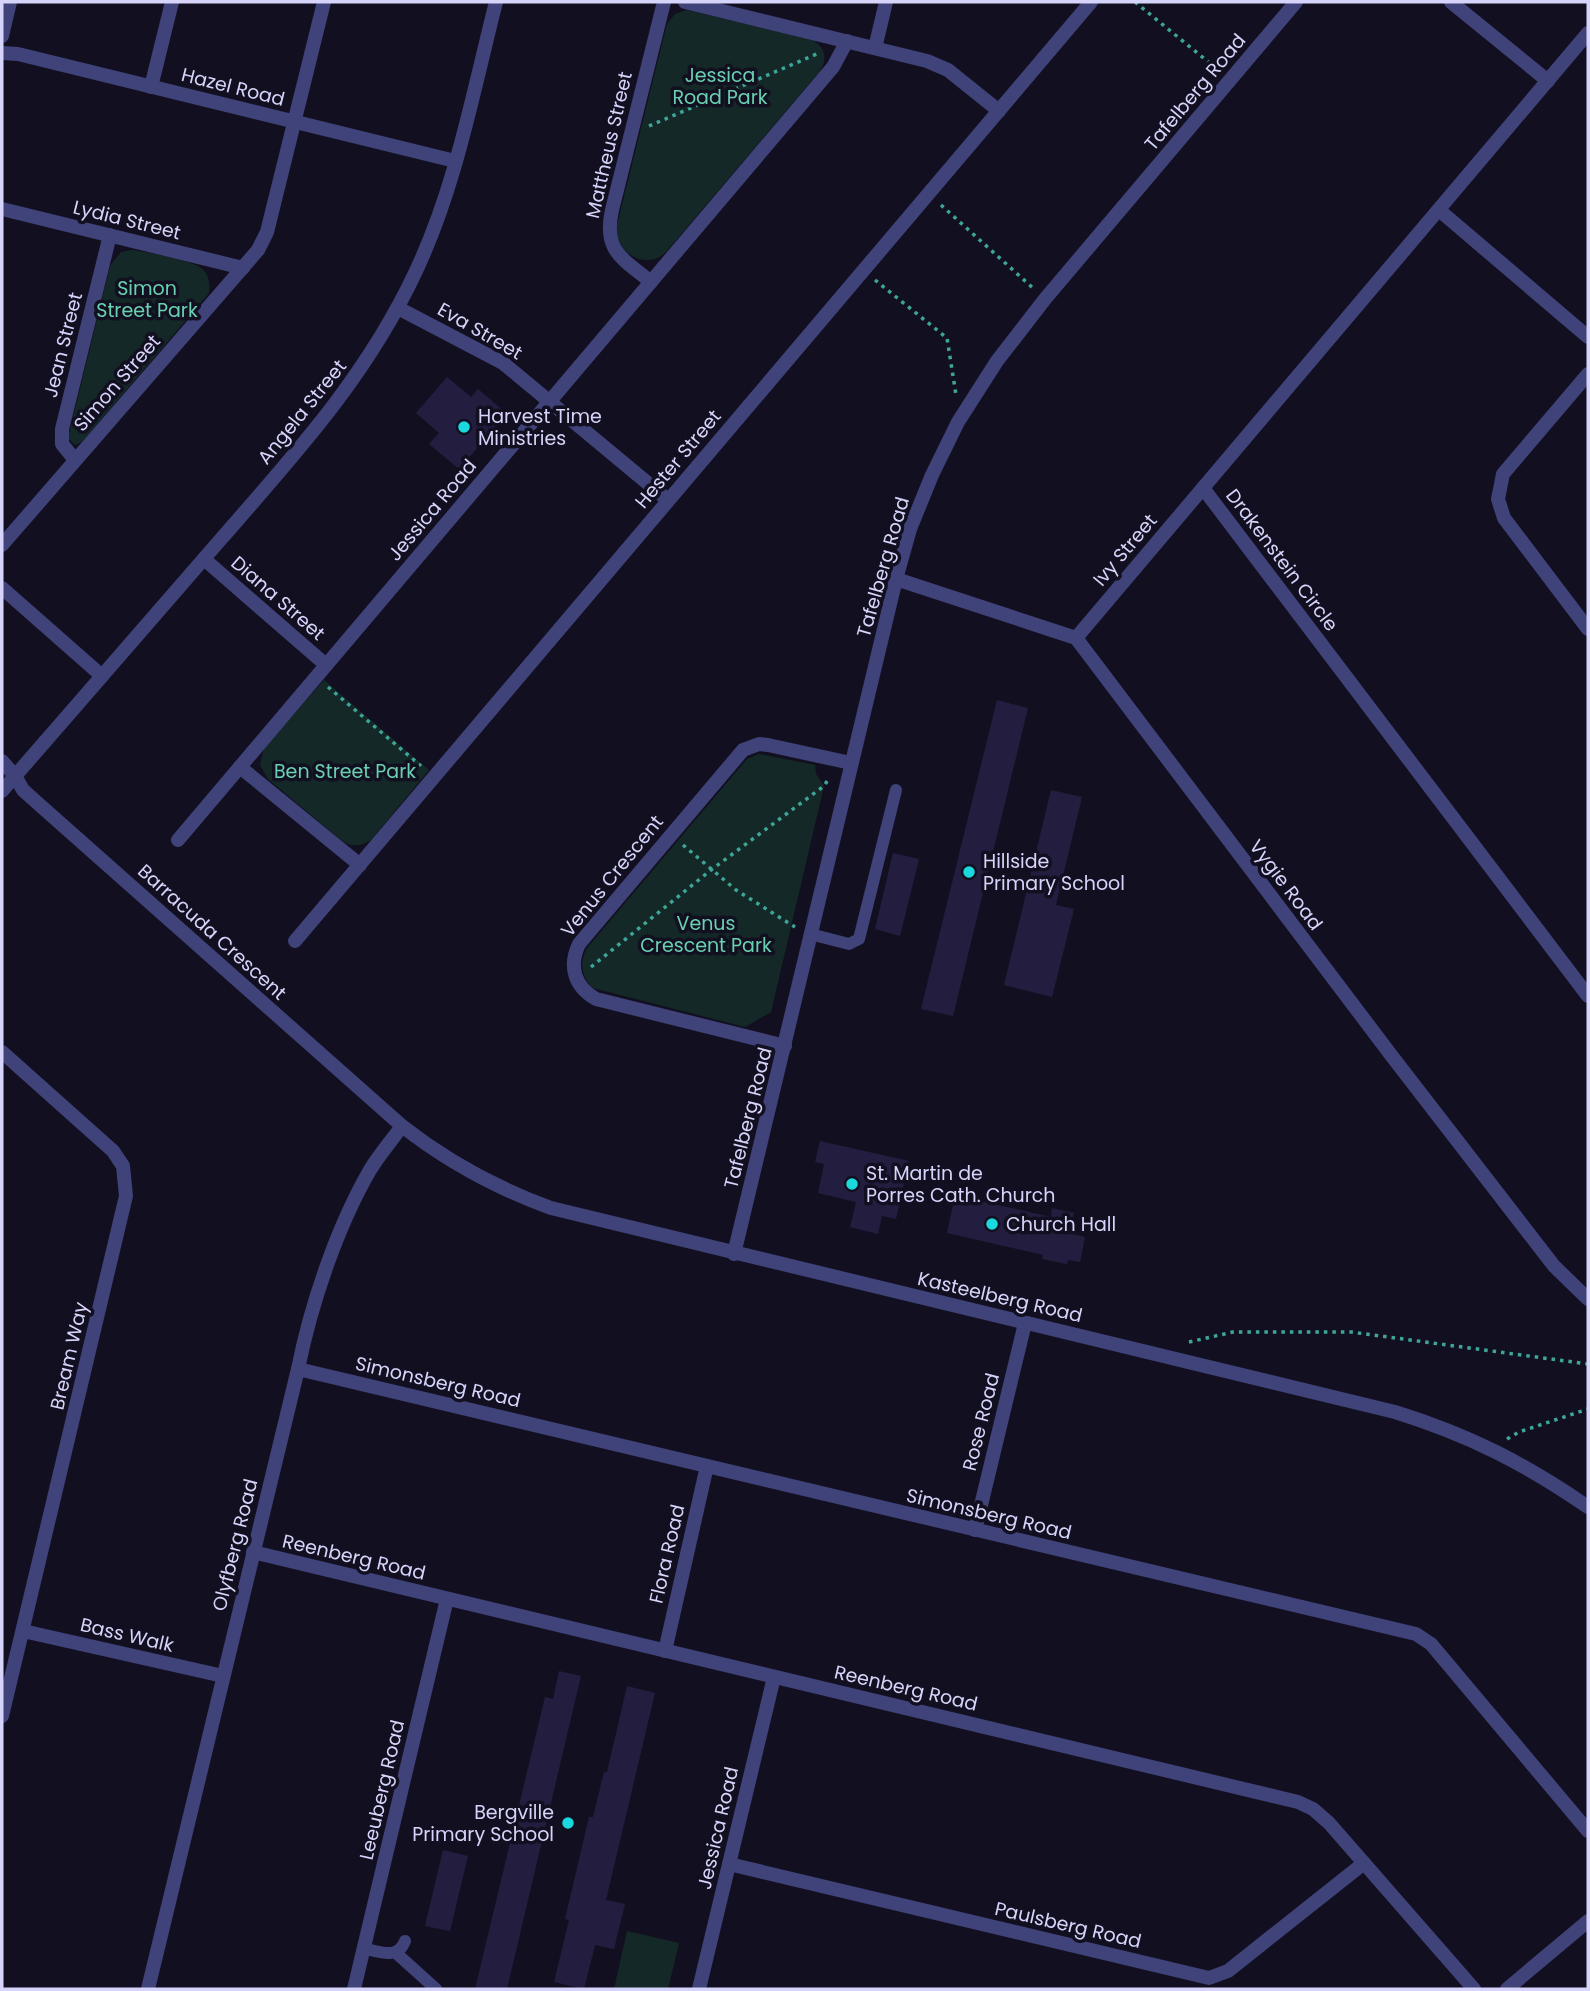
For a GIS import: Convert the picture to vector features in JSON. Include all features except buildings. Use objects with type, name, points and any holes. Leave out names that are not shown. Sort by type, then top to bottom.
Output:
[{"type":"street","points":[[2,36],[10,2]]},
{"type":"street","points":[[151,87],[172,2]]},
{"type":"street","name":"Simon Street","points":[[2,545],[258,250],[267,232],[324,2]]},
{"type":"street","name":"Angela Street","points":[[15,776],[337,404],[371,354],[398,308],[434,229],[455,161],[496,2]]},
{"type":"street","name":"Mattheus Street","points":[[651,282],[617,252],[608,236],[664,2]]},
{"type":"street","points":[[685,2],[937,65],[999,111]]},
{"type":"street","points":[[875,48],[886,2]]},
{"type":"street","name":"Hester Street","points":[[295,941],[1091,2]]},
{"type":"street","name":"Tafelberg Road","points":[[734,1254],[896,579],[921,502],[958,422],[997,361],[1045,299],[1296,2]]},
{"type":"street","points":[[1451,2],[1548,81]]},
{"type":"street","name":"Drakenstein Circle","points":[[1588,33],[1203,488],[1588,996]]},
{"type":"street","name":"Jessica Road","points":[[178,840],[832,67],[847,41]]},
{"type":"street","name":"Hazel Road","points":[[2,53],[18,54],[455,161]]},
{"type":"street","name":"Lydia Street","points":[[2,209],[243,268]]},
{"type":"street","points":[[1438,210],[1588,337]]},
{"type":"street","name":"Jean Street","points":[[75,460],[62,444],[62,429],[110,235]]},
{"type":"street","name":"Eva Street","points":[[398,308],[489,355],[550,401],[668,500]]},
{"type":"street","points":[[1588,374],[1503,474],[1498,499],[1503,517],[1588,629]]},
{"type":"street","name":"Ivy Street","points":[[1076,638],[1203,488]]},
{"type":"street","name":"Diana Street","points":[[204,559],[321,671]]},
{"type":"street","points":[[896,579],[1076,638]]},
{"type":"street","points":[[2,588],[102,676]]},
{"type":"street","name":"Vygie Road","points":[[1076,638],[1546,1256],[1588,1299]]},
{"type":"street","name":"Venus Crescent","points":[[576,979],[573,961],[579,944],[736,756],[752,746],[768,745],[851,763]]},
{"type":"street","name":"Barracuda Crescent","points":[[2,761],[23,790],[402,1126]]},
{"type":"street","points":[[240,767],[360,865]]},
{"type":"street","points":[[2,791],[15,776]]},
{"type":"street","points":[[576,979],[588,995],[596,999],[785,1046]]},
{"type":"street","name":"Bream Way","points":[[2,1052],[113,1151],[122,1166],[126,1196],[2,1716]]},
{"type":"street","name":"Kasteelberg Road","points":[[402,1126],[459,1167],[519,1197],[551,1208],[1395,1412],[1440,1426],[1503,1453],[1588,1507]]},
{"type":"street","name":"Olyfberg Road","points":[[148,1989],[299,1368],[306,1329],[346,1219],[371,1169],[402,1126]]},
{"type":"street","name":"Rose Road","points":[[975,1530],[1025,1323]]},
{"type":"street","name":"Simonsberg Road","points":[[299,1368],[1416,1634],[1431,1644],[1588,1831]]},
{"type":"street","name":"Flora Road","points":[[665,1651],[707,1466]]},
{"type":"street","name":"Reenberg Road","points":[[253,1552],[1298,1802],[1322,1815],[1474,1989]]},
{"type":"street","name":"Leeuberg Road","points":[[354,1989],[447,1599]]},
{"type":"street","name":"Bass Walk","points":[[23,1631],[223,1676]]},
{"type":"street","name":"Jessica Road","points":[[699,1989],[774,1677]]},
{"type":"street","name":"Paulsberg Road","points":[[729,1864],[1209,1978],[1228,1971],[1364,1863]]},
{"type":"street","points":[[1511,1988],[1588,1921]]},
{"type":"lane","points":[[810,934],[849,944],[859,939],[896,790]]},
{"type":"lane","points":[[396,1953],[405,1941]]},
{"type":"lane","points":[[363,1948],[396,1953],[436,1989]]},
{"type":"path","points":[[1135,2],[1230,80]]},
{"type":"path","points":[[631,134],[847,41]]},
{"type":"path","points":[[929,193],[1045,299]]},
{"type":"path","points":[[863,270],[947,338],[954,374],[958,422]]},
{"type":"path","points":[[321,671],[434,778]]},
{"type":"path","points":[[576,979],[712,870],[827,783],[834,759]]},
{"type":"path","points":[[671,834],[736,890],[787,923],[810,934]]},
{"type":"path","points":[[1189,1342],[1233,1332],[1350,1332],[1588,1364]]},
{"type":"path","points":[[1507,1439],[1519,1432],[1588,1409]]},
{"type":"green space","name":"Jessica Road Park","points":[[687,10],[812,40],[822,49],[824,62],[820,71],[666,252],[658,258],[641,259],[625,251],[617,235],[617,225],[667,24],[675,14]]},
{"type":"green space","name":"Simon Street Park","points":[[131,250],[196,265],[206,273],[209,293],[82,442],[75,445],[68,438],[110,266],[121,252]]},
{"type":"green space","name":"Ben Street Park","points":[[324,680],[429,770],[371,840],[359,845],[341,840],[268,779],[260,765],[264,748]]},
{"type":"green space","name":"Venus Crescent Park","points":[[759,754],[815,765],[816,774],[824,786],[771,1012],[745,1027],[593,988],[582,969],[587,948],[747,759]]},
{"type":"green space","points":[[627,1931],[679,1943],[668,1989],[614,1989]]},
{"type":"place","name":"Harvest Time Ministries","points":[[464,427]]},
{"type":"place","name":"Hillside Primary School","points":[[969,872]]},
{"type":"place","name":"St. Martin de Porres Cath. Church","points":[[852,1184]]},
{"type":"place","name":"Church Hall","points":[[992,1224]]},
{"type":"place","name":"Bergville Primary School","points":[[568,1823]]}]
